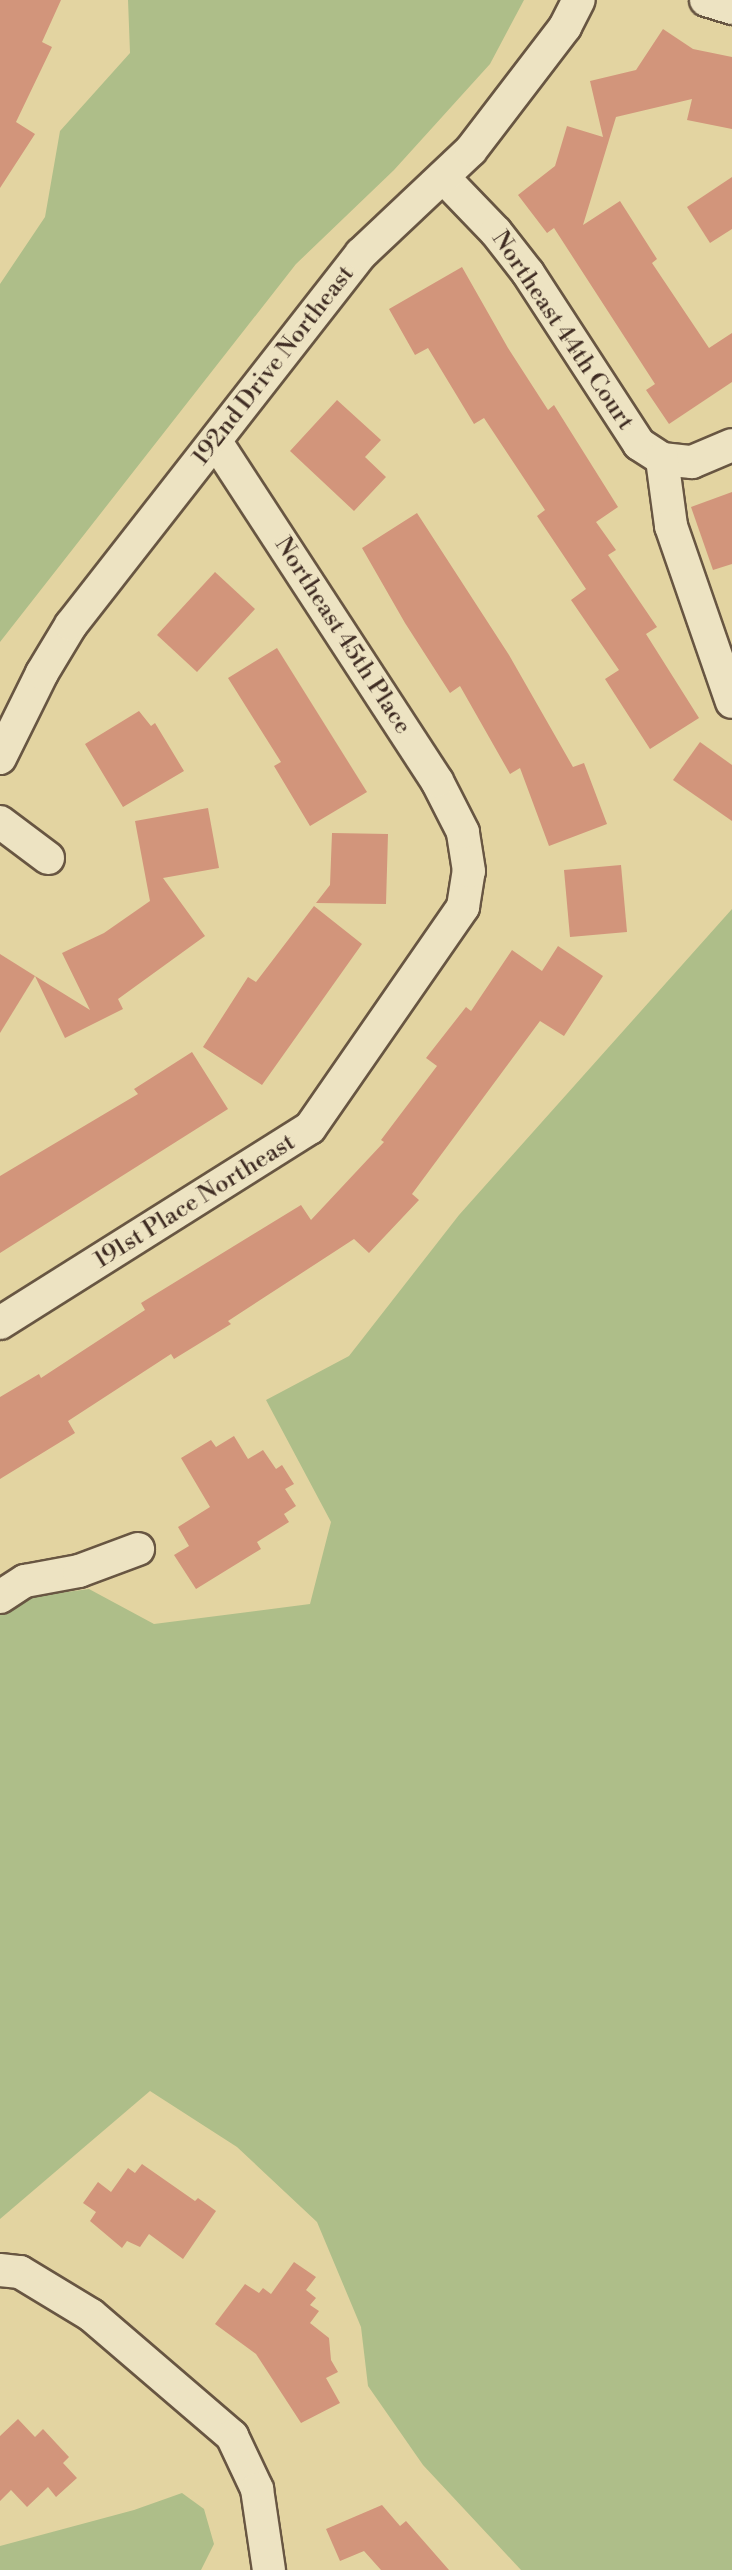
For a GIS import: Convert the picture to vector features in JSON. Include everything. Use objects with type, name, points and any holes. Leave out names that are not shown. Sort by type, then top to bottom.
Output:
[{"type":"street","name":"192nd Drive Northeast","points":[[0,758],[42,673],[71,625],[361,254],[471,150],[565,27],[579,0]]},
{"type":"street","points":[[706,0],[732,8]]},
{"type":"street","name":"Northeast 44th Court","points":[[443,177],[496,232],[528,273],[620,419],[639,444],[662,459]]},
{"type":"street","name":"Northeast 45th Place","points":[[216,442],[436,782],[463,832]]},
{"type":"street","points":[[732,445],[692,463],[662,459],[671,526],[732,702]]},
{"type":"street","points":[[0,822],[48,858]]},
{"type":"street","name":"191st Place Northeast","points":[[0,1323],[310,1128],[463,907],[469,871],[463,832]]},
{"type":"street","points":[[0,1598],[25,1581],[79,1572],[138,1549]]},
{"type":"street","points":[[0,2270],[20,2272],[91,2315],[232,2436],[257,2489],[269,2570]]},
{"type":"green space","points":[[128,0],[524,0],[490,64],[394,170],[296,264],[0,642],[0,284],[45,217],[60,131],[130,53]]},
{"type":"green space","points":[[732,909],[732,2570],[521,2570],[423,2465],[368,2386],[361,2327],[317,2222],[237,2147],[150,2091],[0,2219],[0,1615],[29,1597],[89,1589],[154,1624],[310,1604],[331,1522],[266,1400],[349,1356],[459,1215]]},
{"type":"green space","points":[[182,2493],[204,2509],[214,2544],[201,2570],[0,2570],[0,2546],[134,2510]]},
{"type":"building","points":[[0,0],[61,0],[42,42],[52,47],[16,122],[35,134],[0,188]]},
{"type":"building","points":[[663,29],[693,49],[732,57],[732,129],[687,120],[692,99],[616,117],[583,225],[620,201],[657,259],[652,263],[709,348],[732,333],[732,382],[669,424],[646,390],[655,384],[554,228],[547,233],[518,195],[555,166],[567,126],[603,137],[590,81],[636,70]]},
{"type":"building","points":[[732,177],[732,229],[710,243],[687,207]]},
{"type":"building","points":[[462,267],[508,348],[548,410],[554,405],[618,507],[596,522],[616,550],[608,555],[657,627],[646,634],[699,718],[650,749],[605,679],[619,670],[571,600],[586,589],[537,516],[545,510],[484,418],[474,424],[428,348],[415,355],[389,309]]},
{"type":"building","points":[[337,400],[381,440],[365,457],[386,477],[354,511],[290,451]]},
{"type":"building","points":[[732,492],[732,564],[713,570],[691,507]]},
{"type":"building","points":[[417,513],[509,655],[573,767],[584,763],[607,824],[549,846],[520,768],[510,774],[460,686],[450,693],[405,623],[362,548]]},
{"type":"building","points":[[215,572],[255,609],[197,672],[157,635]]},
{"type":"building","points":[[277,648],[367,792],[310,826],[274,766],[281,762],[228,678]]},
{"type":"building","points":[[139,711],[151,726],[155,723],[184,771],[123,807],[85,744]]},
{"type":"building","points":[[700,742],[732,765],[732,821],[673,780]]},
{"type":"building","points":[[208,808],[219,868],[163,878],[205,936],[118,999],[123,1009],[65,1038],[35,976],[90,1010],[62,953],[104,933],[150,901],[135,821]]},
{"type":"building","points":[[332,833],[388,834],[386,904],[316,903],[330,885]]},
{"type":"building","points":[[621,865],[627,932],[570,937],[564,870]]},
{"type":"building","points":[[314,906],[362,944],[262,1085],[203,1047],[248,977],[256,982]]},
{"type":"building","points":[[558,946],[603,976],[564,1036],[540,1021],[412,1194],[419,1200],[369,1253],[354,1239],[228,1321],[231,1324],[174,1359],[171,1354],[68,1421],[75,1433],[0,1479],[0,1397],[39,1374],[41,1378],[145,1310],[141,1303],[301,1205],[311,1220],[384,1142],[381,1140],[437,1066],[426,1058],[466,1007],[471,1011],[512,950],[542,971]]},
{"type":"building","points":[[0,954],[35,976],[0,1033]]},
{"type":"building","points":[[192,1052],[228,1109],[0,1253],[0,1176],[138,1094],[134,1089]]},
{"type":"building","points":[[234,1436],[248,1459],[263,1450],[276,1469],[282,1465],[294,1484],[285,1489],[296,1506],[284,1514],[289,1522],[257,1542],[261,1549],[196,1589],[174,1555],[189,1546],[178,1527],[210,1507],[181,1458],[211,1440],[216,1447]]},
{"type":"building","points":[[142,2164],[195,2201],[198,2198],[216,2211],[183,2259],[149,2234],[140,2247],[127,2241],[122,2248],[90,2221],[96,2212],[83,2203],[98,2182],[111,2192],[128,2168],[135,2173]]},
{"type":"building","points":[[294,2262],[316,2277],[306,2290],[316,2298],[310,2305],[319,2311],[310,2323],[329,2338],[331,2360],[338,2372],[326,2378],[340,2403],[301,2423],[256,2354],[215,2324],[245,2284],[259,2293],[263,2288],[271,2294]]},
{"type":"building","points":[[18,2419],[35,2437],[43,2429],[69,2457],[63,2463],[77,2478],[56,2497],[48,2487],[27,2507],[11,2490],[0,2501],[0,2436]]},
{"type":"building","points":[[382,2505],[400,2526],[406,2521],[449,2570],[381,2570],[364,2551],[340,2561],[326,2529]]}]
